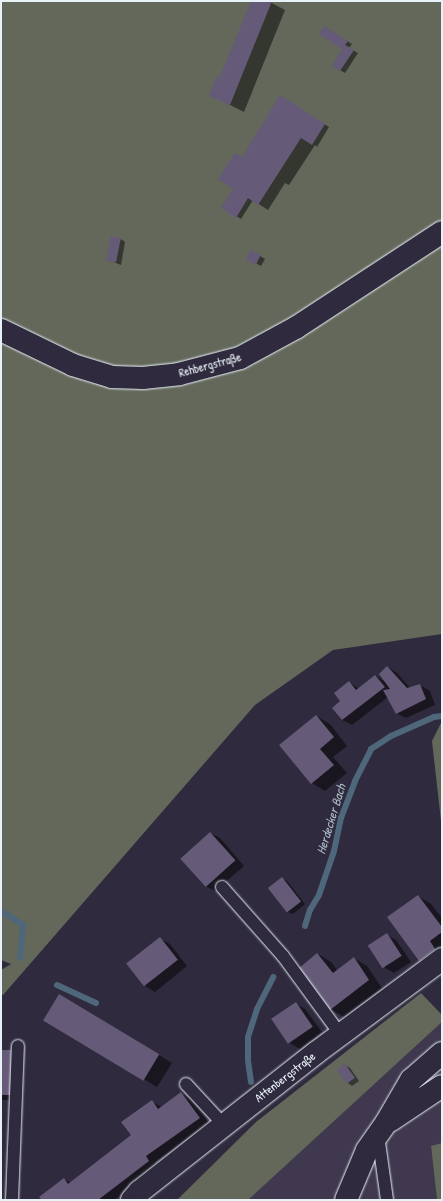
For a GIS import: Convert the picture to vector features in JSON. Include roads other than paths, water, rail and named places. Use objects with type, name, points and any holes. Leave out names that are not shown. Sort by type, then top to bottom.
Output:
[{"type":"street","name":"Rehbergstraße","points":[[1,330],[73,365],[112,377],[143,378],[179,374],[240,358],[297,327],[439,229]]},
{"type":"street","name":"Attenbergstraße","points":[[132,1200],[139,1192],[340,1034],[442,959]]},
{"type":"street","points":[[346,1200],[367,1150],[382,1129],[411,1080],[442,1053]]},
{"type":"street","points":[[382,1129],[442,1086]]},
{"type":"lane","points":[[222,887],[284,956],[340,1034]]},
{"type":"lane","points":[[12,1200],[18,1046]]},
{"type":"lane","points":[[186,1084],[224,1125]]},
{"type":"lane","points":[[382,1129],[387,1200]]},
{"type":"waterway","name":"Herdecker Bach","points":[[305,926],[310,910],[319,895],[334,851],[341,818],[355,781],[371,749],[391,736],[434,717],[442,716]]},
{"type":"waterway","points":[[1,911],[23,925],[20,958]]},
{"type":"waterway","name":"Herdecker Bach","points":[[251,1082],[248,1060],[248,1037],[257,1009],[273,977]]},
{"type":"waterway","points":[[57,985],[96,1003]]}]
